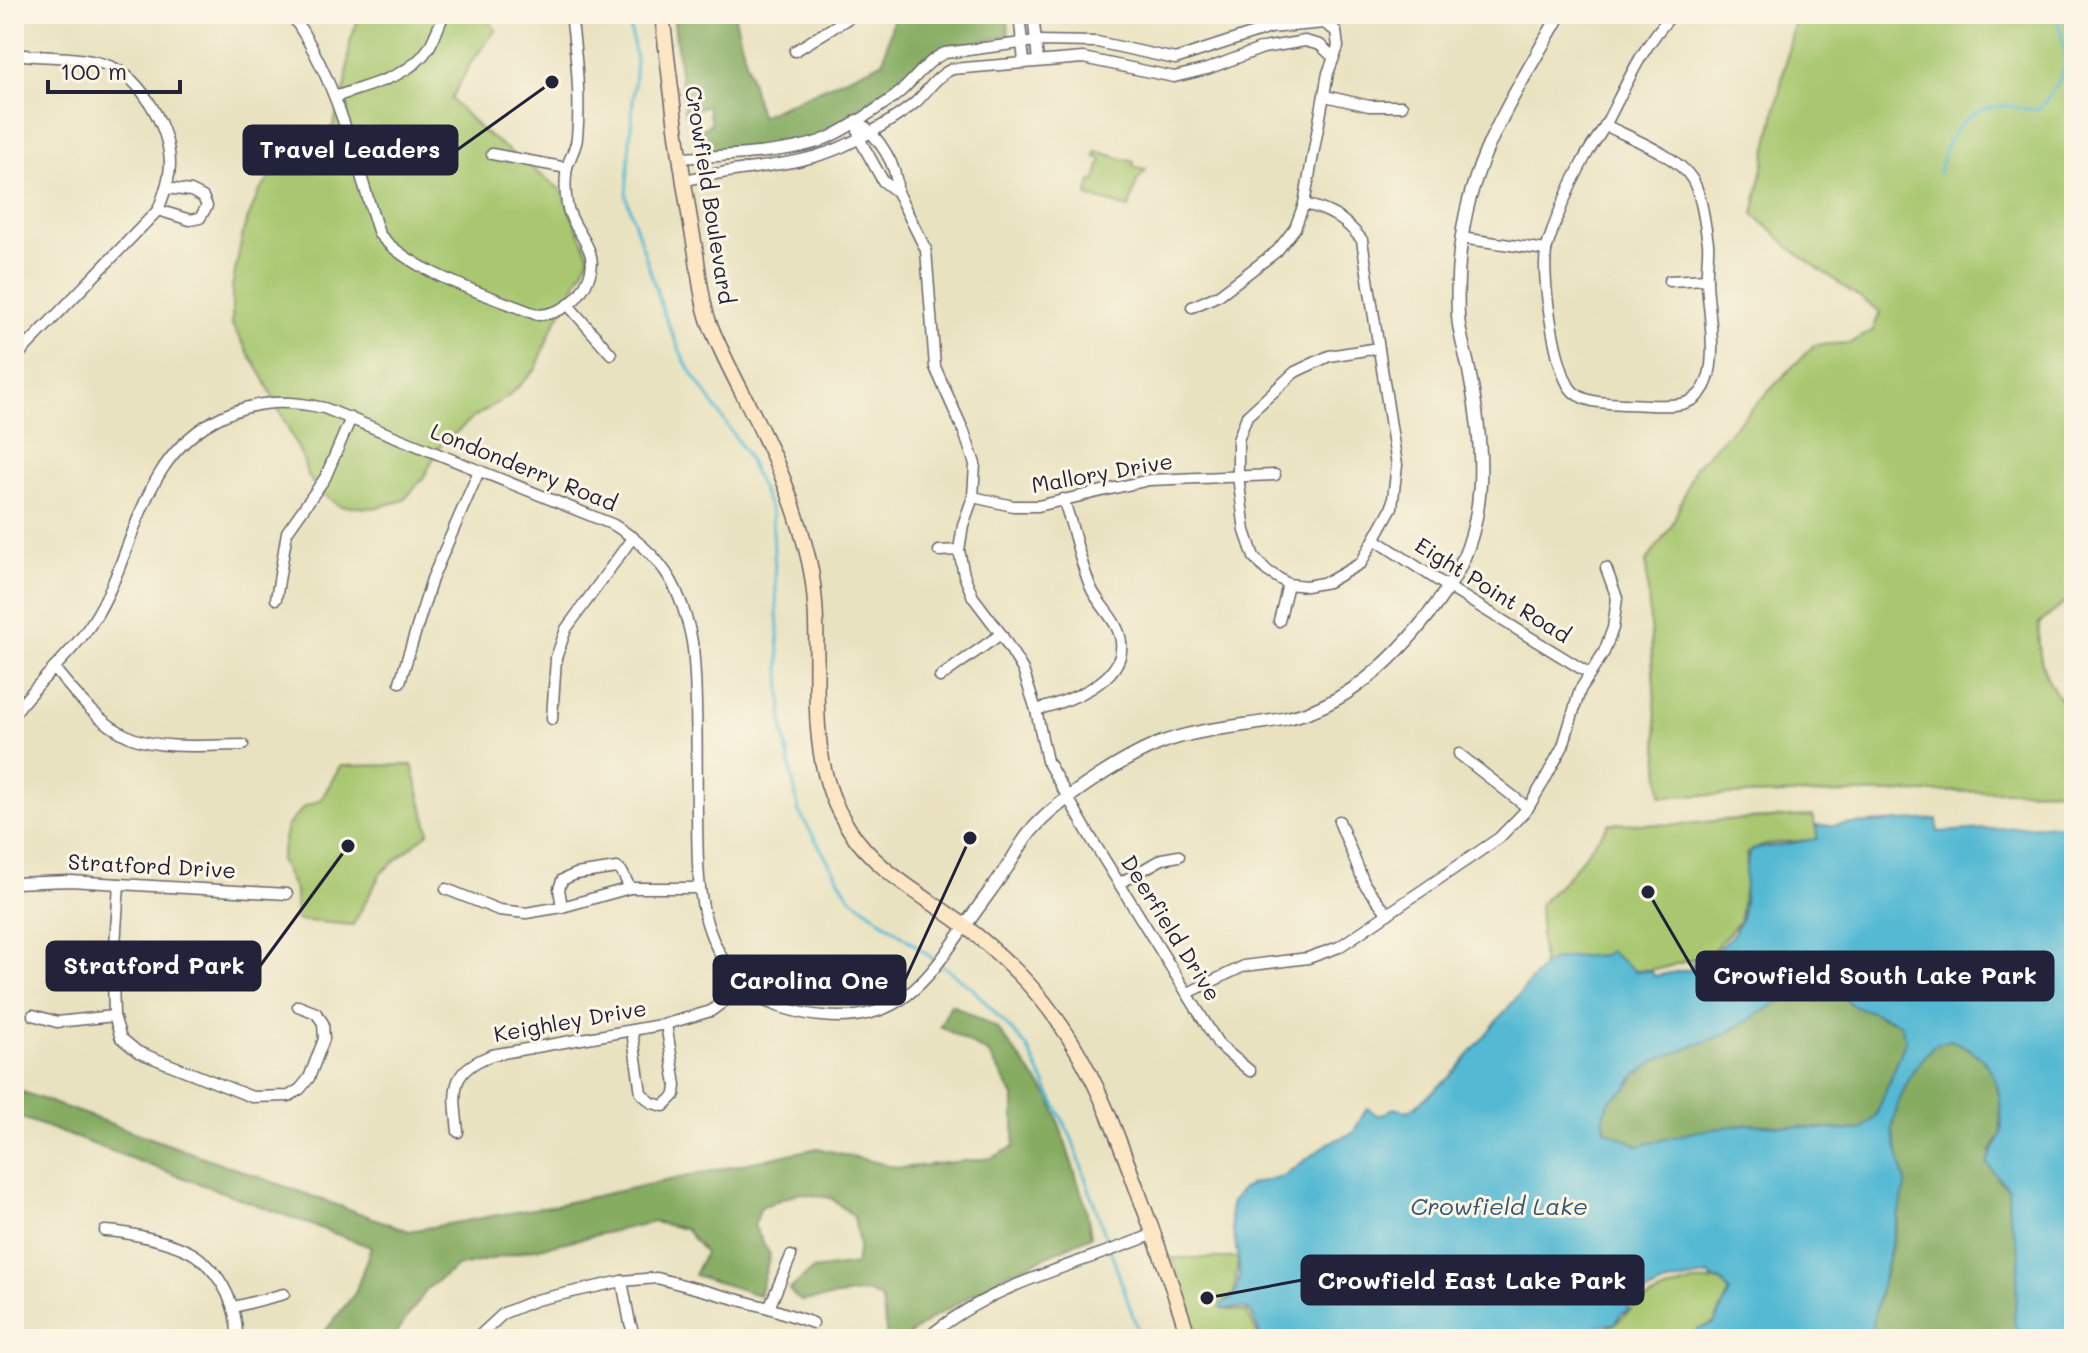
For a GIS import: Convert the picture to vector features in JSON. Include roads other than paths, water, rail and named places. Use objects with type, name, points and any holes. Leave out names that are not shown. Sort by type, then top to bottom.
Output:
[{"type":"main road","name":"Crowfield Boulevard","points":[[662,14],[679,158],[708,319],[786,488],[809,564],[816,622],[816,714],[822,769],[834,802],[850,831],[874,859],[903,884],[965,926],[1017,973],[1074,1042],[1109,1113],[1189,1339]]},
{"type":"street","points":[[291,14],[302,29],[335,97],[379,234],[393,251],[419,266],[538,315],[552,314],[569,306],[589,278],[593,256],[567,209],[565,188],[567,168],[577,140],[577,82],[571,14]]},
{"type":"street","points":[[335,97],[403,72],[416,63],[429,48],[444,14]]},
{"type":"street","points":[[795,51],[855,14]]},
{"type":"street","points":[[1019,14],[1024,62]]},
{"type":"street","points":[[1033,14],[1038,61]]},
{"type":"street","points":[[965,926],[1030,832],[1069,798],[1157,745],[1211,730],[1288,718],[1340,695],[1371,677],[1391,659],[1448,587],[1464,559],[1482,488],[1481,438],[1458,317],[1461,238],[1471,190],[1488,145],[1560,14]]},
{"type":"street","points":[[1605,125],[1672,161],[1693,180],[1708,245],[1707,279],[1713,360],[1710,377],[1700,395],[1683,403],[1590,400],[1572,391],[1560,369],[1552,336],[1546,250],[1582,162],[1656,32],[1673,14]]},
{"type":"street","points":[[679,158],[717,156],[823,140],[894,97],[936,57],[962,50],[1036,41],[1097,42],[1160,57],[1185,57],[1240,36],[1303,23],[1324,23],[1336,31],[1338,47],[1332,56],[1304,204],[1295,228],[1277,251],[1219,295],[1192,307]]},
{"type":"street","points":[[683,181],[794,163],[829,152],[904,111],[945,72],[965,67],[1083,58],[1157,74],[1185,76],[1281,43],[1315,42],[1332,56]]},
{"type":"street","points":[[1121,66],[1123,48]]},
{"type":"street","points":[[14,54],[46,59],[81,59],[112,67],[140,86],[158,116],[170,161],[166,188],[158,210],[16,356]]},
{"type":"street","points":[[1157,74],[1160,57]]},
{"type":"street","points":[[1325,96],[1369,106],[1402,106]]},
{"type":"street","points":[[857,120],[871,131],[898,177],[897,192]]},
{"type":"street","points":[[857,120],[859,138],[883,181],[897,192],[926,250],[935,367],[975,464],[973,497],[963,525],[959,550],[939,551]]},
{"type":"street","points":[[492,154],[567,168]]},
{"type":"street","points":[[158,210],[190,220],[200,218],[207,206],[203,197],[191,191],[166,188]]},
{"type":"street","points":[[1304,204],[1326,209],[1348,223],[1362,240],[1397,465],[1392,507],[1361,563],[1328,582],[1306,586],[1288,584],[1267,571],[1254,557],[1245,531],[1238,476],[1238,440],[1247,416],[1295,372],[1329,356],[1378,348]]},
{"type":"street","points":[[1461,238],[1546,250]]},
{"type":"street","points":[[1669,281],[1707,279]]},
{"type":"street","points":[[569,306],[611,354]]},
{"type":"street","name":"Londonderry Road","points":[[14,714],[94,621],[152,487],[170,459],[189,438],[211,422],[266,401],[292,401],[324,408],[614,525],[633,537],[662,567],[675,589],[694,657],[698,888],[717,953],[742,988],[775,1005],[811,1015],[842,1018],[868,1014],[894,1004],[930,975],[965,926]]},
{"type":"street","points":[[276,599],[287,532],[325,478],[351,418]]},
{"type":"street","points":[[400,682],[432,579],[479,471]]},
{"type":"street","name":"Mallory Drive","points":[[973,497],[1013,506],[1038,506],[1149,480],[1275,475]]},
{"type":"street","points":[[1036,710],[1060,704],[1093,687],[1118,661],[1120,651],[1121,642],[1115,626],[1091,590],[1063,499]]},
{"type":"street","points":[[552,719],[556,658],[566,629],[633,537]]},
{"type":"street","name":"Eight Point Road","points":[[1376,540],[1590,674]]},
{"type":"street","name":"Deerfield Drive","points":[[959,550],[973,597],[1023,670],[1047,761],[1219,1045],[1250,1071]]},
{"type":"street","points":[[1188,993],[1244,966],[1308,958],[1339,947],[1499,838],[1528,808],[1563,746],[1573,710],[1604,652],[1613,628],[1617,598],[1606,568]]},
{"type":"street","points":[[1279,621],[1288,584]]},
{"type":"street","points":[[940,677],[1001,634]]},
{"type":"street","points":[[54,668],[76,695],[104,720],[131,737],[159,743],[243,745]]},
{"type":"street","points":[[1459,754],[1528,808]]},
{"type":"street","points":[[1339,821],[1365,885],[1388,914]]},
{"type":"street","points":[[1120,883],[1162,859],[1179,856]]},
{"type":"street","points":[[562,907],[559,889],[562,880],[576,874],[617,868],[630,888]]},
{"type":"street","name":"Stratford Drive","points":[[14,883],[70,881],[287,894]]},
{"type":"street","points":[[119,884],[113,977],[114,1016],[121,1038],[138,1052],[252,1097],[289,1096],[309,1078],[324,1039],[323,1023],[316,1013],[298,1006]]},
{"type":"street","points":[[446,889],[499,910],[526,913],[562,907],[630,888],[698,888]]},
{"type":"street","name":"Keighley Drive","points":[[458,1132],[454,1096],[459,1076],[471,1062],[492,1055],[666,1024],[711,1011],[742,988]]},
{"type":"street","points":[[33,1015],[57,1022],[114,1016]]},
{"type":"street","points":[[632,1031],[641,1093],[652,1103],[664,1106],[675,1095],[676,1085],[666,1024]]},
{"type":"street","points":[[105,1231],[134,1232],[198,1256],[220,1280],[234,1307],[237,1339]]},
{"type":"street","points":[[926,1339],[950,1318],[997,1292],[1154,1234]]},
{"type":"street","points":[[769,1308],[791,1256]]},
{"type":"street","points":[[476,1339],[504,1313],[536,1300],[622,1281],[657,1278],[813,1323]]},
{"type":"street","points":[[622,1281],[636,1339]]},
{"type":"street","points":[[234,1307],[284,1294]]},
{"type":"water","name":"Crowfield Lake","points":[[1937,819],[1938,832],[2054,825],[2074,827],[2074,1339],[2019,1339],[2014,1320],[2020,1253],[2009,1214],[2008,1189],[1987,1164],[2002,1133],[2000,1098],[1988,1066],[1972,1051],[1950,1040],[1933,1046],[1912,1072],[1898,1103],[1892,1130],[1906,1183],[1872,1325],[1879,1339],[1687,1339],[1699,1329],[1714,1324],[1730,1292],[1721,1281],[1711,1279],[1710,1275],[1667,1283],[1634,1296],[1628,1303],[1629,1310],[1621,1314],[1616,1323],[1597,1327],[1583,1339],[1262,1339],[1251,1312],[1244,1308],[1222,1309],[1221,1304],[1232,1297],[1239,1278],[1230,1210],[1242,1189],[1283,1176],[1329,1143],[1353,1133],[1367,1108],[1379,1116],[1394,1108],[1412,1109],[1450,1077],[1544,965],[1553,960],[1603,955],[1609,951],[1635,971],[1652,971],[1654,976],[1693,969],[1692,963],[1717,950],[1740,922],[1751,850],[1817,839],[1817,826]],"holes":[[[1842,995],[1850,1004],[1900,1023],[1906,1040],[1875,1118],[1859,1131],[1748,1124],[1693,1132],[1639,1146],[1605,1130],[1603,1114],[1611,1099],[1627,1089],[1634,1076],[1659,1059],[1724,1035],[1789,996]]]},
{"type":"waterway","points":[[628,14],[636,59],[626,196],[664,314],[685,362],[745,452],[772,513],[783,729],[799,812],[849,896],[936,961]]},
{"type":"waterway","points":[[1939,173],[1946,147],[1968,118],[1978,112],[2005,106],[2037,110],[2048,97],[2062,76],[2065,55],[2055,14]]},
{"type":"waterway","points":[[942,965],[972,988],[1027,1047],[1072,1139],[1141,1339]]},
{"type":"place","name":"Travel Leaders","points":[[552,82]]},
{"type":"place","name":"Carolina One","points":[[970,838]]},
{"type":"place","name":"Stratford Park","points":[[348,846]]},
{"type":"place","name":"Crowfield South Lake Park","points":[[1648,892]]},
{"type":"place","name":"Crowfield East Lake Park","points":[[1207,1298]]}]
